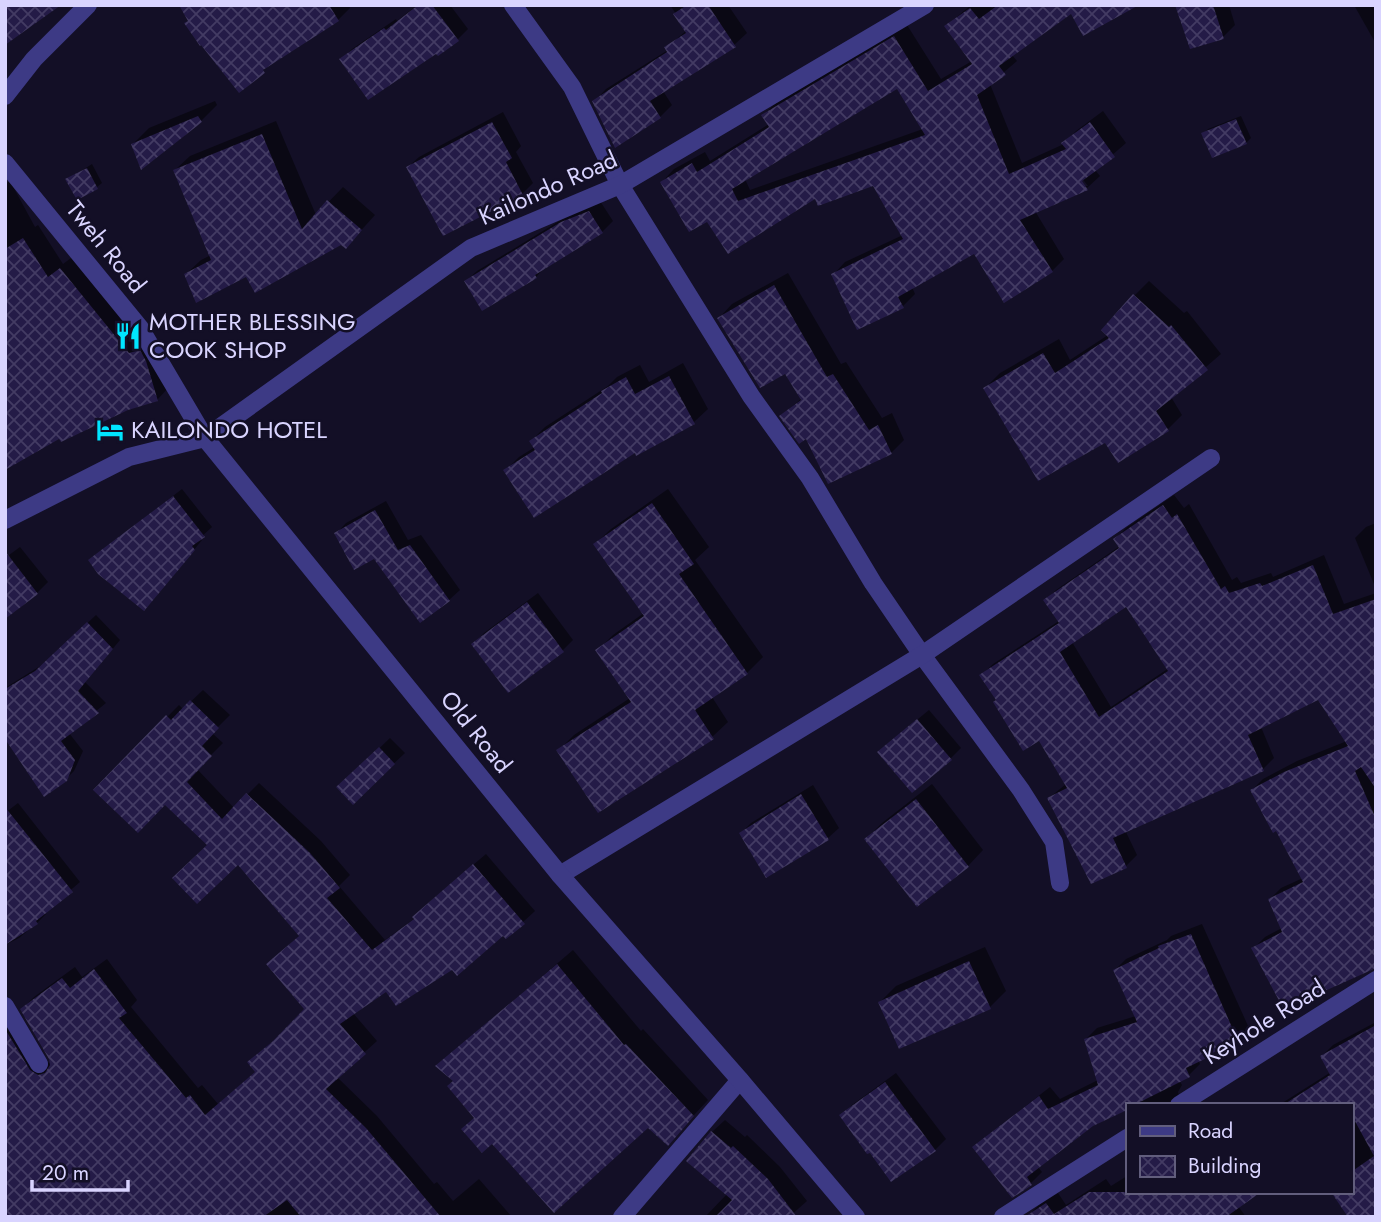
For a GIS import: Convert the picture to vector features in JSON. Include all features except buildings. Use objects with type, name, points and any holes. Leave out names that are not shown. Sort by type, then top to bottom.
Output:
[{"type":"street","points":[[5,96],[34,59],[88,5]]},
{"type":"street","points":[[513,5],[572,87],[620,185],[751,397],[810,478],[873,583],[922,655],[1021,790],[1054,842],[1060,883]]},
{"type":"street","name":"Kailondo Road","points":[[205,438],[471,248],[620,185],[925,5]]},
{"type":"street","name":"Tweh Road","points":[[5,163],[140,328],[205,438]]},
{"type":"street","points":[[5,520],[129,457],[205,438]]},
{"type":"street","name":"Old Road","points":[[205,438],[560,875],[856,1217]]},
{"type":"street","points":[[560,875],[922,655],[1211,458]]},
{"type":"street","name":"Keyhole Road","points":[[1182,1103],[1376,981]]},
{"type":"street","points":[[5,1006],[38,1064]]},
{"type":"street","points":[[622,1217],[740,1080]]},
{"type":"street","points":[[1003,1217],[1126,1139]]},
{"type":"place","name":"MOTHER BLESSING COOK SHOP","points":[[128,336]]},
{"type":"place","name":"KAILONDO HOTEL","points":[[110,430]]}]
